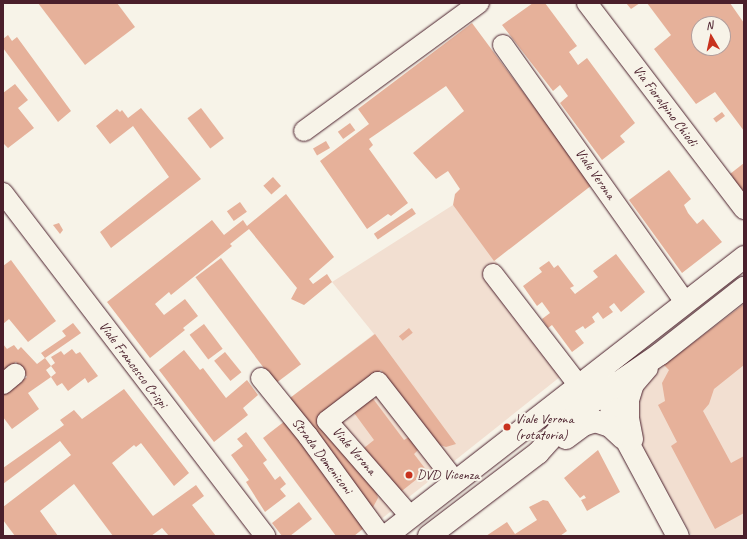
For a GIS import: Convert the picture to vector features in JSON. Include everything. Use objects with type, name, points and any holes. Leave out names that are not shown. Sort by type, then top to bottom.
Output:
[{"type":"main road","points":[[386,536],[410,516],[580,387],[744,257]]},
{"type":"main road","points":[[538,453],[563,425],[606,391],[660,354],[744,288]]},
{"type":"main road","points":[[646,335],[608,372],[604,383],[613,415],[678,536]]},
{"type":"main road","points":[[633,453],[628,419],[628,400],[633,384],[660,354]]},
{"type":"main road","points":[[429,536],[538,453],[584,425],[595,421],[610,426],[633,453]]},
{"type":"street","points":[[304,131],[479,3]]},
{"type":"street","name":"Via Fioralpino Chiodi","points":[[587,3],[744,209]]},
{"type":"street","name":"Viale Verona","points":[[504,45],[686,303]]},
{"type":"street","name":"Viale Francesco Crispi","points":[[3,193],[265,536]]},
{"type":"street","points":[[492,274],[580,387]]},
{"type":"street","name":"Strada Domeniconi","points":[[261,378],[308,436],[381,536]]},
{"type":"street","name":"Viale Verona","points":[[410,516],[327,421],[378,382],[456,481]]},
{"type":"shaded area","points":[[453,205],[575,365],[380,520],[290,398],[374,334],[332,282]]},
{"type":"shaded area","points":[[744,295],[744,536],[692,536],[626,421],[626,390]]},
{"type":"building","points":[[38,3],[117,3],[135,27],[85,65]]},
{"type":"building","points":[[533,3],[545,3],[577,46],[569,52],[578,65],[587,58],[635,123],[620,136],[625,142],[602,160],[560,103],[568,96],[560,85],[553,91],[502,25]]},
{"type":"building","points":[[626,3],[640,3],[631,9]]},
{"type":"building","points":[[647,3],[730,3],[744,23],[744,131],[715,92],[696,104],[654,49],[671,35]]},
{"type":"building","points":[[472,23],[592,185],[494,261],[453,205],[455,194],[460,189],[448,171],[436,179],[413,153],[464,111],[446,86],[369,139],[373,145],[369,149],[408,203],[391,216],[388,214],[367,229],[320,161],[369,124],[358,109]]},
{"type":"building","points":[[8,35],[12,41],[17,37],[71,111],[58,122],[3,48],[3,39]]},
{"type":"building","points":[[15,84],[28,100],[18,108],[34,128],[8,148],[3,143],[3,93]]},
{"type":"building","points":[[141,108],[201,179],[111,248],[100,232],[169,177],[133,126],[110,144],[96,126],[117,109],[120,112],[122,110],[128,118]]},
{"type":"building","points":[[201,108],[224,138],[210,149],[187,118]]},
{"type":"building","points":[[722,112],[725,116],[716,123],[713,119]]},
{"type":"building","points":[[350,123],[355,130],[343,139],[338,132]]},
{"type":"building","points":[[326,141],[330,148],[317,155],[313,148]]},
{"type":"building","points":[[744,163],[744,203],[728,181],[733,177],[730,174]]},
{"type":"building","points":[[669,170],[691,199],[684,205],[688,213],[697,224],[703,219],[722,242],[682,273],[629,200]]},
{"type":"building","points":[[273,177],[281,186],[271,195],[263,186]]},
{"type":"building","points":[[286,194],[334,257],[309,279],[313,284],[327,274],[332,282],[304,305],[291,299],[297,288],[249,229],[230,244],[232,246],[171,295],[169,292],[155,304],[164,315],[185,299],[198,316],[183,328],[185,330],[150,358],[107,302],[212,220],[224,235],[243,220],[247,226]]},
{"type":"building","points":[[240,202],[247,212],[234,221],[227,211]]},
{"type":"building","points":[[412,208],[416,214],[378,240],[374,234]]},
{"type":"building","points":[[59,223],[63,230],[60,234],[53,225]]},
{"type":"building","points":[[616,254],[645,292],[621,312],[614,303],[609,307],[613,312],[603,319],[598,312],[592,317],[595,322],[585,329],[583,326],[575,331],[584,343],[572,352],[552,325],[548,328],[542,319],[550,313],[542,302],[537,306],[523,286],[542,272],[539,268],[549,261],[554,268],[558,265],[574,286],[570,288],[575,294],[598,277],[593,271]]},
{"type":"building","points":[[221,258],[301,364],[275,383],[195,277]]},
{"type":"building","points":[[11,260],[56,321],[28,342],[9,319],[3,324],[3,266]]},
{"type":"building","points":[[744,304],[744,365],[714,389],[709,404],[703,411],[731,463],[744,456],[744,513],[715,529],[671,446],[677,442],[658,405],[665,401],[662,383],[669,370],[664,365]]},
{"type":"building","points":[[73,323],[81,333],[45,358],[41,353],[66,336],[62,331]]},
{"type":"building","points":[[204,324],[223,349],[208,360],[190,335]]},
{"type":"building","points":[[409,328],[413,333],[403,341],[399,336]]},
{"type":"building","points":[[375,334],[456,444],[446,447],[434,443],[381,370],[321,416],[376,490],[378,498],[372,509],[290,398]]},
{"type":"building","points":[[3,344],[7,349],[14,345],[18,350],[21,347],[37,364],[45,358],[51,366],[46,370],[51,377],[28,393],[39,409],[12,429],[3,417],[3,393],[27,377],[16,362],[3,371]]},
{"type":"building","points":[[72,349],[76,354],[80,352],[98,376],[88,383],[85,378],[68,391],[62,383],[57,386],[51,377],[56,373],[51,366],[55,363],[51,357],[61,351],[64,355]]},
{"type":"building","points":[[184,350],[200,370],[203,368],[226,398],[247,380],[258,395],[243,408],[248,415],[214,442],[159,370]]},
{"type":"building","points":[[225,352],[241,372],[230,381],[214,361]]},
{"type":"building","points":[[124,389],[189,473],[174,486],[141,443],[136,447],[134,445],[112,463],[153,516],[196,485],[204,496],[192,505],[216,536],[169,536],[162,528],[151,536],[113,536],[74,484],[40,511],[58,536],[15,536],[3,520],[3,507],[71,455],[60,441],[3,484],[3,468],[64,425],[60,420],[74,410],[82,419]]},
{"type":"building","points":[[368,392],[404,440],[409,437],[419,449],[414,454],[427,471],[398,494],[364,448],[374,440],[349,406]]},
{"type":"building","points":[[285,421],[364,528],[354,536],[336,536],[263,438]]},
{"type":"building","points":[[246,432],[267,460],[263,463],[275,480],[280,476],[286,484],[280,489],[286,496],[265,512],[246,482],[249,480],[231,455],[243,446],[237,439]]},
{"type":"building","points":[[598,450],[620,492],[587,511],[581,500],[586,498],[584,495],[580,498],[564,478]]},
{"type":"building","points":[[543,500],[548,501],[567,531],[560,536],[486,536],[507,522],[515,534],[537,520],[529,507]]},
{"type":"building","points":[[299,502],[312,519],[290,536],[282,536],[272,523]]},
{"type":"place","name":"Viale Verona (rotatoria)","points":[[507,427]]},
{"type":"place","name":"DVD Vicenza","points":[[409,475]]}]
